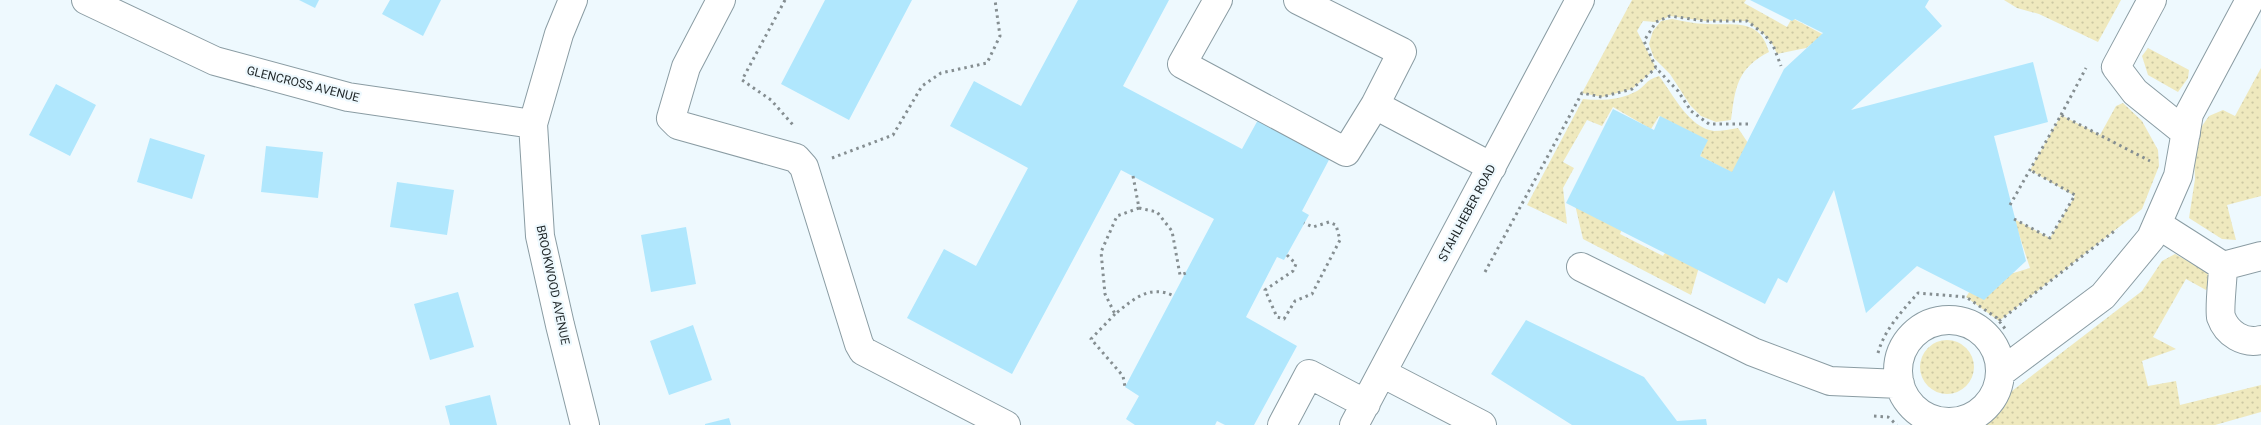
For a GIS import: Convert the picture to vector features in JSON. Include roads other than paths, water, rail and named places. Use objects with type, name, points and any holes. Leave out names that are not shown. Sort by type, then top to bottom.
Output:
[{"type":"street","name":"GLENCROSS AVENUE","points":[[86,0],[215,62],[348,97],[533,124]]},
{"type":"street","name":"BROOKWOOD AVENUE","points":[[573,0],[559,34],[533,124],[540,236],[585,425]]},
{"type":"street","points":[[721,0],[686,68],[672,118],[678,125],[796,158],[804,167],[856,335],[863,351],[1006,425]]},
{"type":"street","points":[[1218,0],[1182,64],[1346,152],[1375,105],[1402,52],[1298,0]]},
{"type":"street","name":"STAHLHEBER ROAD","points":[[1360,414],[1580,0]]},
{"type":"street","points":[[2152,0],[2116,68],[2135,92],[2186,133]]},
{"type":"street","points":[[2000,374],[2103,296],[2151,238],[2178,176],[2189,114],[2250,0]]},
{"type":"street","points":[[1375,105],[1492,167]]},
{"type":"street","points":[[2157,224],[2223,266],[2261,256]]},
{"type":"street","points":[[2223,266],[2221,316],[2234,336],[2252,342],[2261,340]]},
{"type":"street","points":[[1581,267],[1753,352],[1778,362],[1830,381],[1900,384]]},
{"type":"street","points":[[1952,320],[1968,323],[1982,331],[1992,343],[1999,358],[2000,374],[1997,390],[1988,404],[1975,415],[1959,423],[1944,422],[1923,414],[1907,398],[1900,384],[1898,368],[1902,352],[1910,339],[1921,328],[1936,321],[1952,320]]},
{"type":"street","points":[[1382,373],[1482,425]]},
{"type":"street","points":[[1282,425],[1309,374],[1360,414]]}]
